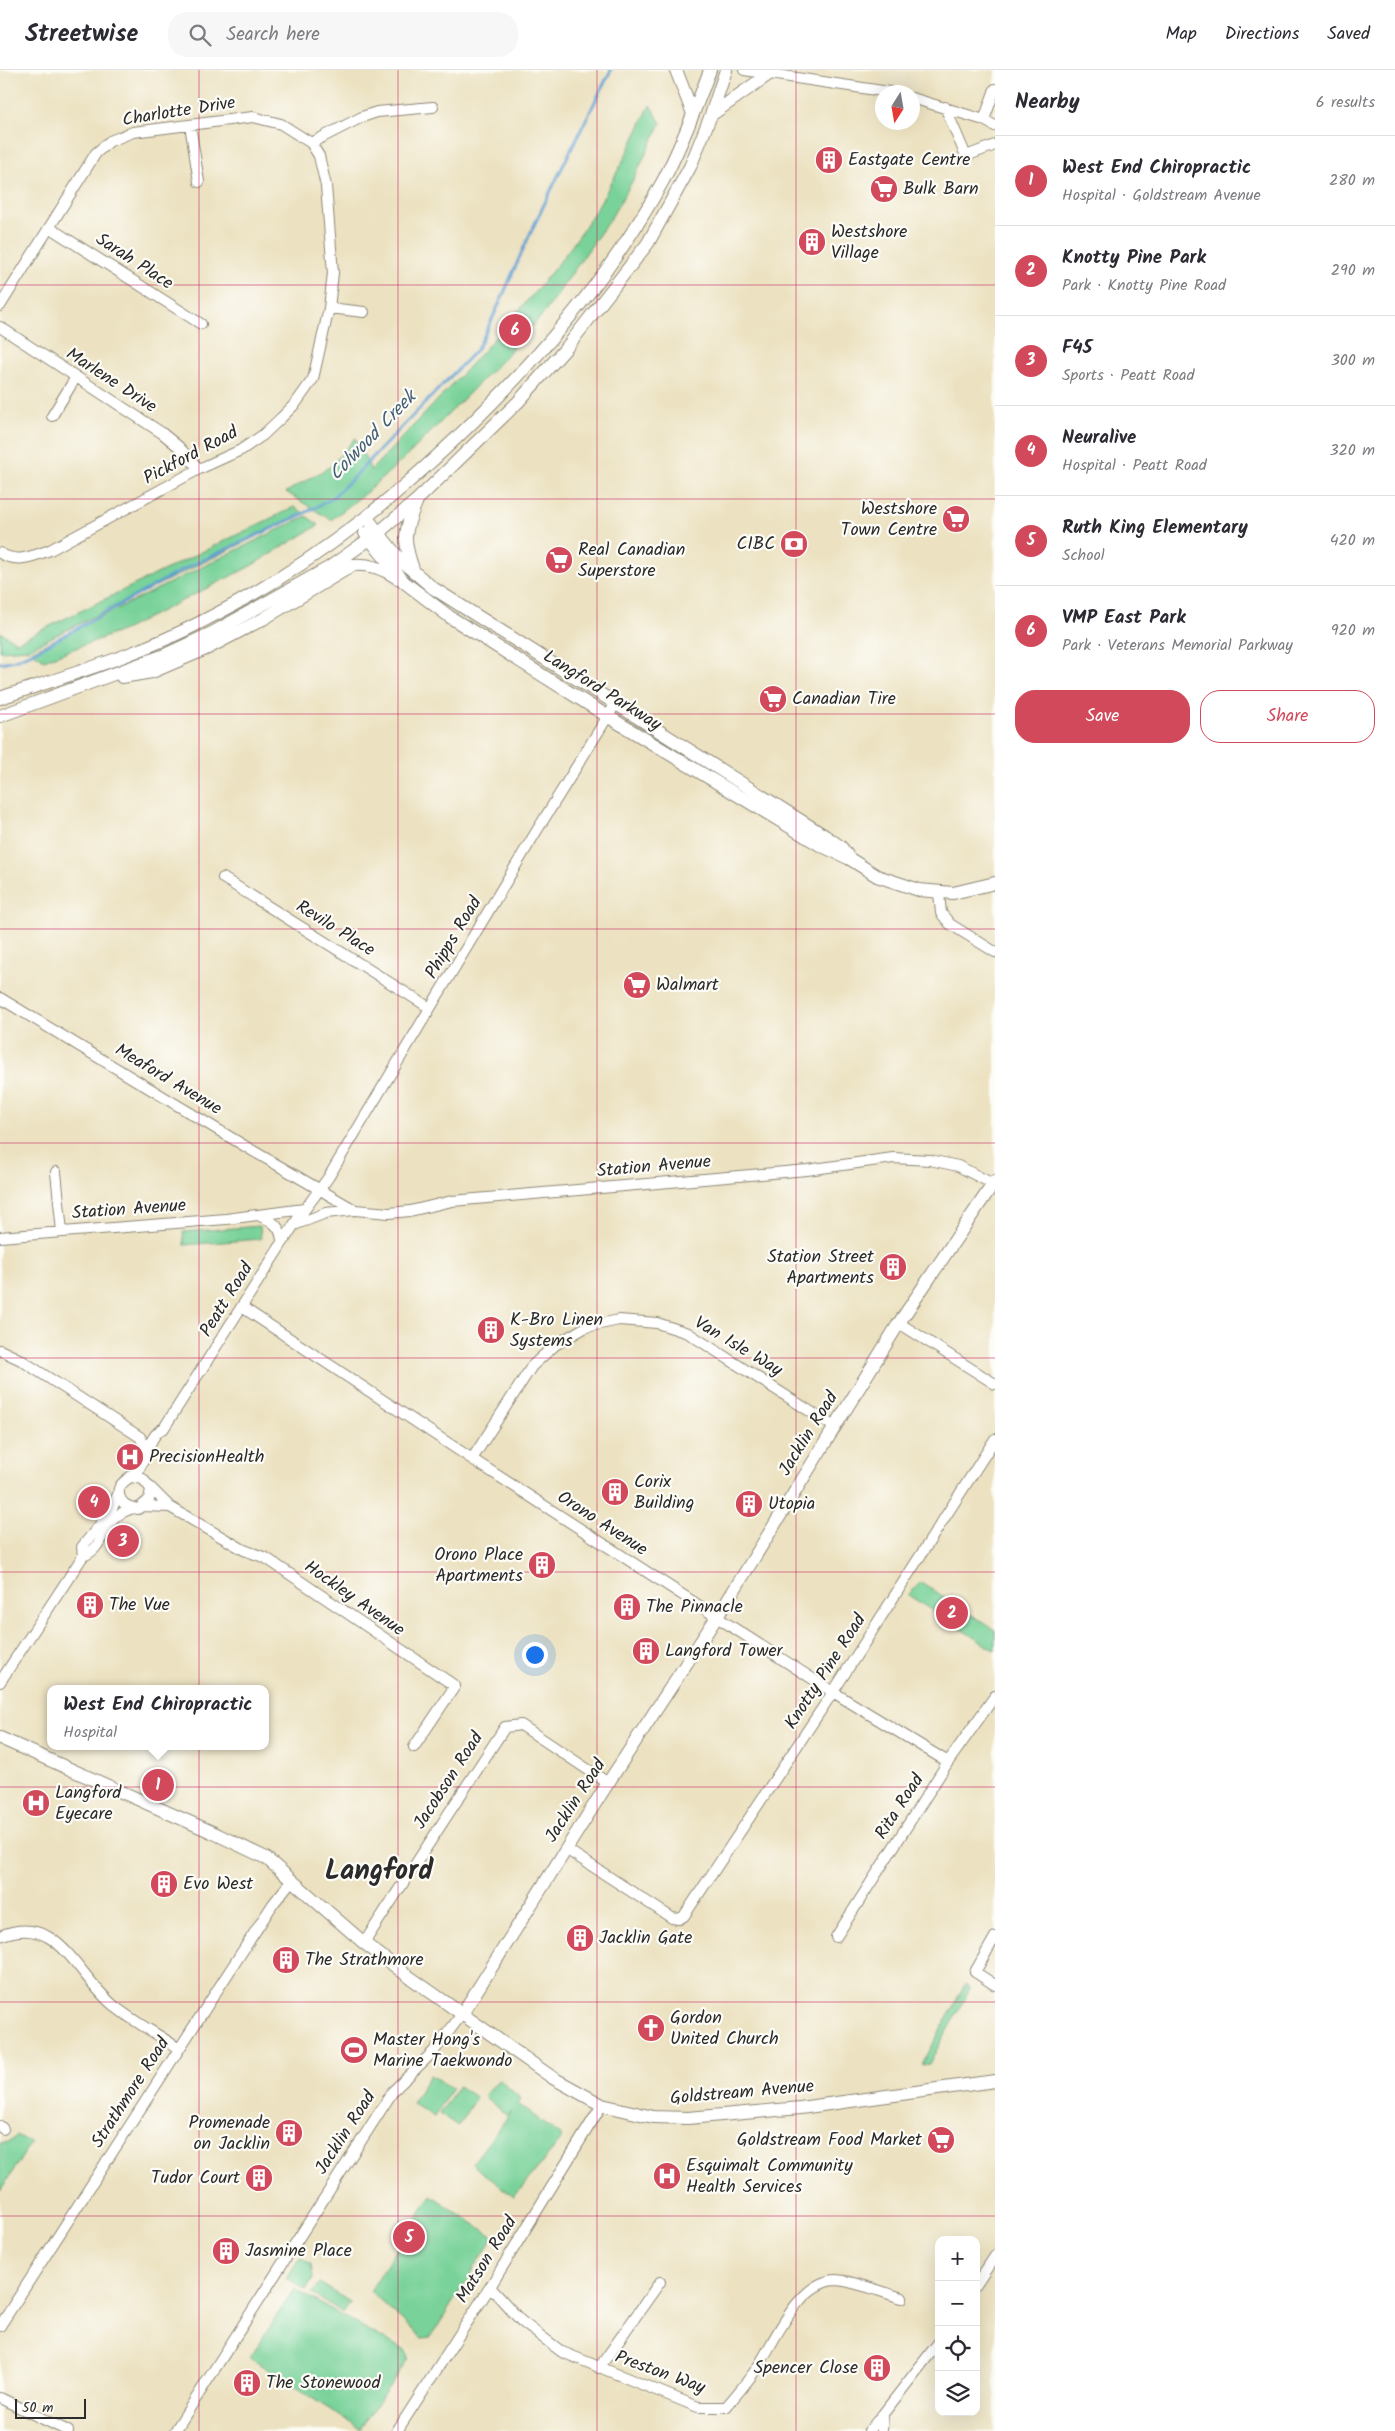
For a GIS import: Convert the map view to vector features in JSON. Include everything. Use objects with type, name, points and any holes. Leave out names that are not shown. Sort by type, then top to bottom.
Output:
[{"type":"main road","points":[[676,70],[693,114]]},
{"type":"main road","points":[[0,698],[101,665],[201,623],[265,587],[363,522],[414,479],[451,444],[562,328],[625,244],[663,180],[693,114],[710,70]]},
{"type":"main road","points":[[0,716],[165,655],[212,633],[330,567],[374,536],[417,500],[518,402],[594,315],[648,243],[690,167],[711,115],[726,70]]},
{"type":"main road","points":[[711,115],[768,72]]},
{"type":"main road","points":[[414,572],[405,546],[405,533],[417,500]]},
{"type":"main road","name":"Langford Parkway","points":[[363,522],[404,582],[450,617],[607,716],[820,845],[850,859],[877,876],[899,885],[939,893],[967,891],[995,883]]},
{"type":"main road","name":"Langford Parkway","points":[[374,536],[414,572],[453,602],[500,629],[825,836],[841,847],[850,859]]},
{"type":"main road","points":[[92,682],[152,672],[208,648],[263,620],[353,565],[367,564],[384,570],[404,582]]},
{"type":"main road","name":"Jacklin Road","points":[[462,2014],[608,1783],[717,1616],[833,1426],[899,1323],[994,1183]]},
{"type":"main road","name":"Goldstream Avenue","points":[[0,1738],[239,1844],[266,1858],[364,1943],[553,2078],[602,2105],[653,2117],[688,2118],[800,2108],[995,2081]]},
{"type":"street","points":[[744,70],[768,72],[875,90]]},
{"type":"street","points":[[984,120],[995,88]]},
{"type":"street","points":[[920,100],[984,120],[995,126]]},
{"type":"street","points":[[311,143],[362,117],[377,112],[433,107]]},
{"type":"street","points":[[945,107],[966,156],[995,146]]},
{"type":"street","name":"Charlotte Drive","points":[[0,306],[96,153],[110,141],[134,132],[253,117],[281,124],[311,143]]},
{"type":"street","points":[[190,125],[199,182]]},
{"type":"street","name":"Pickford Road","points":[[0,552],[8,558],[24,559],[50,550],[199,469],[241,450],[262,436],[296,403],[313,379],[329,308],[334,273],[326,186],[319,156],[311,143]]},
{"type":"street","name":"Sarah Place","points":[[50,228],[201,324]]},
{"type":"street","points":[[329,308],[364,312]]},
{"type":"street","name":"Marlene Drive","points":[[0,327],[162,433],[179,447],[199,469]]},
{"type":"street","points":[[52,416],[76,378]]},
{"type":"street","name":"Phipps Road","points":[[319,1189],[352,1139],[616,703]]},
{"type":"street","name":"Revilo Place","points":[[222,878],[430,1008]]},
{"type":"street","points":[[939,893],[941,913],[950,924],[995,952]]},
{"type":"street","name":"Meaford Avenue","points":[[0,998],[319,1189]]},
{"type":"street","name":"Station Avenue","points":[[319,1189],[356,1210],[388,1213],[410,1211],[452,1201],[807,1170],[893,1158],[930,1160],[958,1166],[994,1183]]},
{"type":"street","points":[[56,1172],[62,1232]]},
{"type":"street","name":"Peatt Road","points":[[83,1556],[82,1547],[111,1511],[124,1481],[132,1477],[139,1470],[147,1451],[304,1209],[319,1189]]},
{"type":"street","name":"Station Avenue","points":[[0,1237],[260,1216],[269,1212],[304,1209]]},
{"type":"street","points":[[293,1226],[326,1213],[356,1210]]},
{"type":"street","points":[[260,1216],[275,1223],[282,1235],[282,1243]]},
{"type":"street","name":"Orono Avenue","points":[[242,1307],[472,1459],[833,1692],[948,1762]]},
{"type":"street","name":"Van Isle Way","points":[[472,1459],[532,1366],[555,1345],[586,1327],[618,1320],[657,1323],[688,1333],[833,1426]]},
{"type":"street","points":[[899,1323],[995,1384]]},
{"type":"street","points":[[0,1350],[20,1360],[140,1437],[147,1451]]},
{"type":"street","points":[[140,1437],[160,1431]]},
{"type":"street","name":"Peatt Road","points":[[0,1682],[83,1556],[92,1553],[112,1520],[123,1512],[139,1507],[150,1498],[148,1463],[162,1436],[160,1431]]},
{"type":"street","name":"Knotty Pine Road","points":[[566,1849],[666,1914],[679,1919],[689,1911],[833,1692],[995,1439]]},
{"type":"street","points":[[132,1477],[139,1477],[149,1486]]},
{"type":"street","name":"Hockley Avenue","points":[[149,1486],[170,1506],[244,1550],[266,1558],[455,1686],[414,1747]]},
{"type":"street","points":[[119,1492],[123,1502],[139,1507],[170,1506]]},
{"type":"street","name":"Rita Road","points":[[836,1937],[948,1762],[993,1703]]},
{"type":"street","name":"Jacobson Road","points":[[364,1943],[497,1736],[505,1727],[520,1725],[608,1783]]},
{"type":"street","name":"Strathmore Road","points":[[0,2326],[273,1904],[292,1880]]},
{"type":"street","points":[[0,1936],[16,1930],[35,1931],[50,1937],[63,1947],[89,1982],[113,2006],[180,2049]]},
{"type":"street","points":[[995,1937],[975,1972],[995,1985]]},
{"type":"street","name":"Jacklin Road","points":[[175,2431],[393,2091],[434,2051],[462,2014]]},
{"type":"street","name":"Matson Road","points":[[397,2431],[490,2287],[602,2105]]},
{"type":"street","points":[[979,2281],[995,2256]]},
{"type":"street","name":"Preston Way","points":[[490,2287],[521,2321],[562,2352],[698,2407],[726,2407],[740,2392],[787,2318],[815,2286],[836,2280],[902,2298]]},
{"type":"street","points":[[599,2368],[660,2282]]},
{"type":"street","points":[[869,2431],[935,2347]]},
{"type":"street","points":[[0,2398],[68,2431]]},
{"type":"street","points":[[882,2431],[883,2414]]},
{"type":"green space","points":[[650,105],[661,123],[633,180],[612,216],[545,312],[505,357],[408,455],[369,490],[331,520],[286,492],[331,466],[355,438],[371,470],[443,395],[490,344],[571,247],[597,208]]},
{"type":"green space","points":[[294,507],[304,513],[28,649],[0,651],[0,632],[17,642]]},
{"type":"green space","points":[[306,516],[319,525],[249,567],[124,630],[44,660],[31,651]]},
{"type":"green space","points":[[260,1226],[261,1239],[184,1245],[183,1232]]},
{"type":"green space","points":[[921,1582],[995,1630],[995,1651],[908,1595]]},
{"type":"green space","points":[[965,1984],[970,1988],[929,2064],[922,2065]]},
{"type":"green space","points":[[430,2075],[452,2088],[434,2117],[412,2103]]},
{"type":"green space","points":[[499,2079],[521,2099],[518,2104],[560,2135],[560,2141],[514,2197],[472,2164],[512,2111],[507,2116],[484,2096]]},
{"type":"green space","points":[[458,2086],[476,2097],[458,2126],[440,2114]]},
{"type":"green space","points":[[17,2135],[31,2143],[0,2191],[0,2143],[10,2142]]},
{"type":"green space","points":[[431,2195],[494,2237],[431,2337],[422,2338],[370,2291]]},
{"type":"green space","points":[[300,2257],[311,2264],[313,2278],[306,2290],[287,2278]]},
{"type":"green space","points":[[320,2283],[350,2302],[343,2313],[312,2294]]},
{"type":"green space","points":[[294,2289],[406,2351],[408,2359],[360,2429],[250,2358]]},
{"type":"waterway","name":"Colwood Creek","points":[[0,663],[15,660],[34,652],[188,567],[305,513],[331,499],[350,481],[477,349],[546,201],[611,70]]},
{"type":"place","name":"Eastgate Centre","points":[[829,160]]},
{"type":"place","name":"Bulk Barn","points":[[884,189]]},
{"type":"place","name":"Westshore Village","points":[[812,242]]},
{"type":"place","name":"VMP East Park","points":[[515,330]]},
{"type":"place","name":"Westshore Town Centre","points":[[956,519]]},
{"type":"place","name":"CIBC","points":[[794,544]]},
{"type":"place","name":"Real Canadian Superstore","points":[[559,560]]},
{"type":"place","name":"Canadian Tire","points":[[773,699]]},
{"type":"place","name":"Walmart","points":[[637,985]]},
{"type":"place","name":"Station Street Apartments","points":[[893,1267]]},
{"type":"place","name":"K-Bro Linen Systems","points":[[491,1330]]},
{"type":"place","name":"PrecisionHealth","points":[[130,1457]]},
{"type":"place","name":"Corix Building","points":[[615,1492]]},
{"type":"place","name":"Neuralive","points":[[94,1502]]},
{"type":"place","name":"Utopia","points":[[749,1504]]},
{"type":"place","name":"F45","points":[[123,1541]]},
{"type":"place","name":"Orono Place Apartments","points":[[542,1565]]},
{"type":"place","name":"The Vue","points":[[90,1605]]},
{"type":"place","name":"The Pinnacle","points":[[627,1607]]},
{"type":"place","name":"Knotty Pine Park","points":[[952,1613]]},
{"type":"place","name":"Langford Tower","points":[[646,1651]]},
{"type":"place","name":"West End Chiropractic","points":[[158,1785]]},
{"type":"place","name":"Langford Eyecare","points":[[36,1803]]},
{"type":"place","name":"Evo West","points":[[164,1884]]},
{"type":"place","name":"Jacklin Gate","points":[[580,1938]]},
{"type":"place","name":"The Strathmore","points":[[286,1960]]},
{"type":"place","name":"Gordon United Church","points":[[651,2028]]},
{"type":"place","name":"Master Hong's Marine Taekwondo","points":[[354,2050]]},
{"type":"place","name":"Promenade on Jacklin","points":[[289,2133]]},
{"type":"place","name":"Goldstream Food Market","points":[[941,2140]]},
{"type":"place","name":"Esquimalt Community Health Services","points":[[667,2176]]},
{"type":"place","name":"Tudor Court","points":[[259,2178]]},
{"type":"place","name":"Ruth King Elementary","points":[[409,2237]]},
{"type":"place","name":"Jasmine Place","points":[[226,2251]]},
{"type":"place","name":"Spencer Close","points":[[877,2368]]},
{"type":"place","name":"The Stonewood","points":[[247,2383]]},
{"type":"district","name":"Langford","points":[[379,1871]]}]
